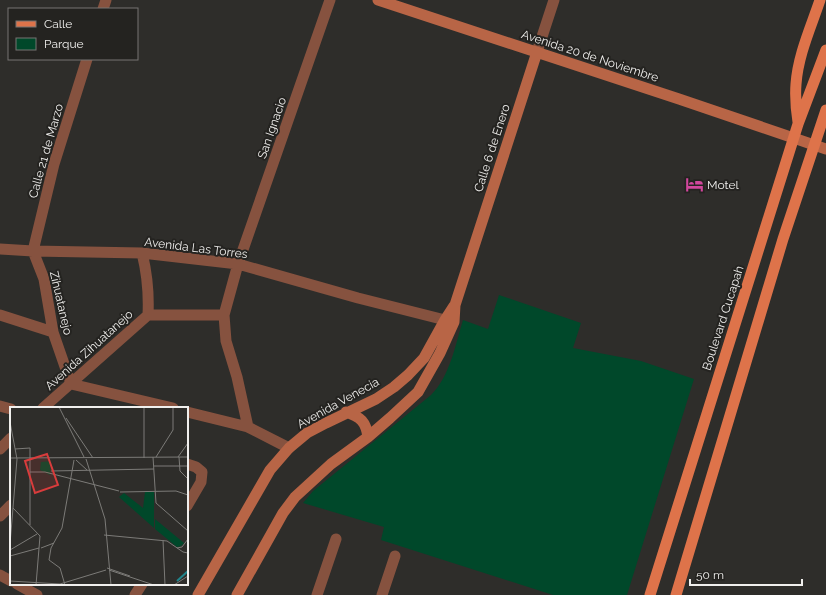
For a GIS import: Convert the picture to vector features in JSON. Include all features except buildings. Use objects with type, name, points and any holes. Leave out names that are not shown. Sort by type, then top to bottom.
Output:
[{"type":"main road","name":"Avenida 20 de Noviembre","points":[[378,0],[680,99],[826,149]]},
{"type":"main road","points":[[798,124],[795,94],[796,82],[801,56],[820,0]]},
{"type":"main road","name":"Boulevard Cucapah","points":[[650,595],[798,124],[826,50]]},
{"type":"main road","name":"Calle 6 de Enero","points":[[449,321],[537,52]]},
{"type":"main road","points":[[676,595],[764,301],[826,110]]},
{"type":"main road","points":[[237,595],[283,513],[295,497],[331,464],[368,437],[418,392],[440,353],[449,321]]},
{"type":"main road","name":"Avenida Venecia","points":[[198,595],[270,470],[289,448],[307,434],[346,412],[376,399],[394,387],[424,358],[449,321]]},
{"type":"main road","points":[[346,412],[362,420],[365,424],[368,437]]},
{"type":"street","name":"San Ignacio","points":[[248,427],[237,377],[226,340],[224,315],[238,264],[330,0]]},
{"type":"street","name":"Calle 6 de Enero","points":[[537,52],[554,0]]},
{"type":"street","name":"Calle 21 de Marzo","points":[[33,251],[54,164],[88,60]]},
{"type":"street","name":"Avenida Las Torres","points":[[0,249],[142,253],[238,264],[358,298],[449,321]]},
{"type":"street","name":"Zihuatanejo","points":[[33,251],[44,279],[53,332],[71,384]]},
{"type":"street","points":[[142,253],[146,268],[149,295],[148,315]]},
{"type":"street","points":[[0,315],[53,332]]},
{"type":"street","name":"Avenida Zihuatanejo","points":[[45,407],[148,315],[224,315]]},
{"type":"street","points":[[71,384],[169,407]]},
{"type":"street","points":[[0,406],[10,409]]},
{"type":"street","points":[[188,412],[248,427],[289,448]]},
{"type":"street","points":[[0,449],[10,439]]},
{"type":"street","points":[[188,464],[196,467],[202,472],[201,482],[188,504]]},
{"type":"street","points":[[0,516],[10,506]]},
{"type":"street","points":[[317,595],[336,539]]},
{"type":"street","points":[[382,595],[395,556]]},
{"type":"street","points":[[0,575],[10,580]]},
{"type":"street","points":[[19,585],[37,595]]},
{"type":"street","points":[[135,595],[141,585]]},
{"type":"green space","points":[[499,295],[581,323],[573,348],[641,361],[694,379],[627,595],[553,595],[381,540],[384,527],[303,503],[313,491],[431,395],[438,387],[447,370],[463,320],[488,329]]},
{"type":"place","name":"Motel","points":[[694,185]]}]
